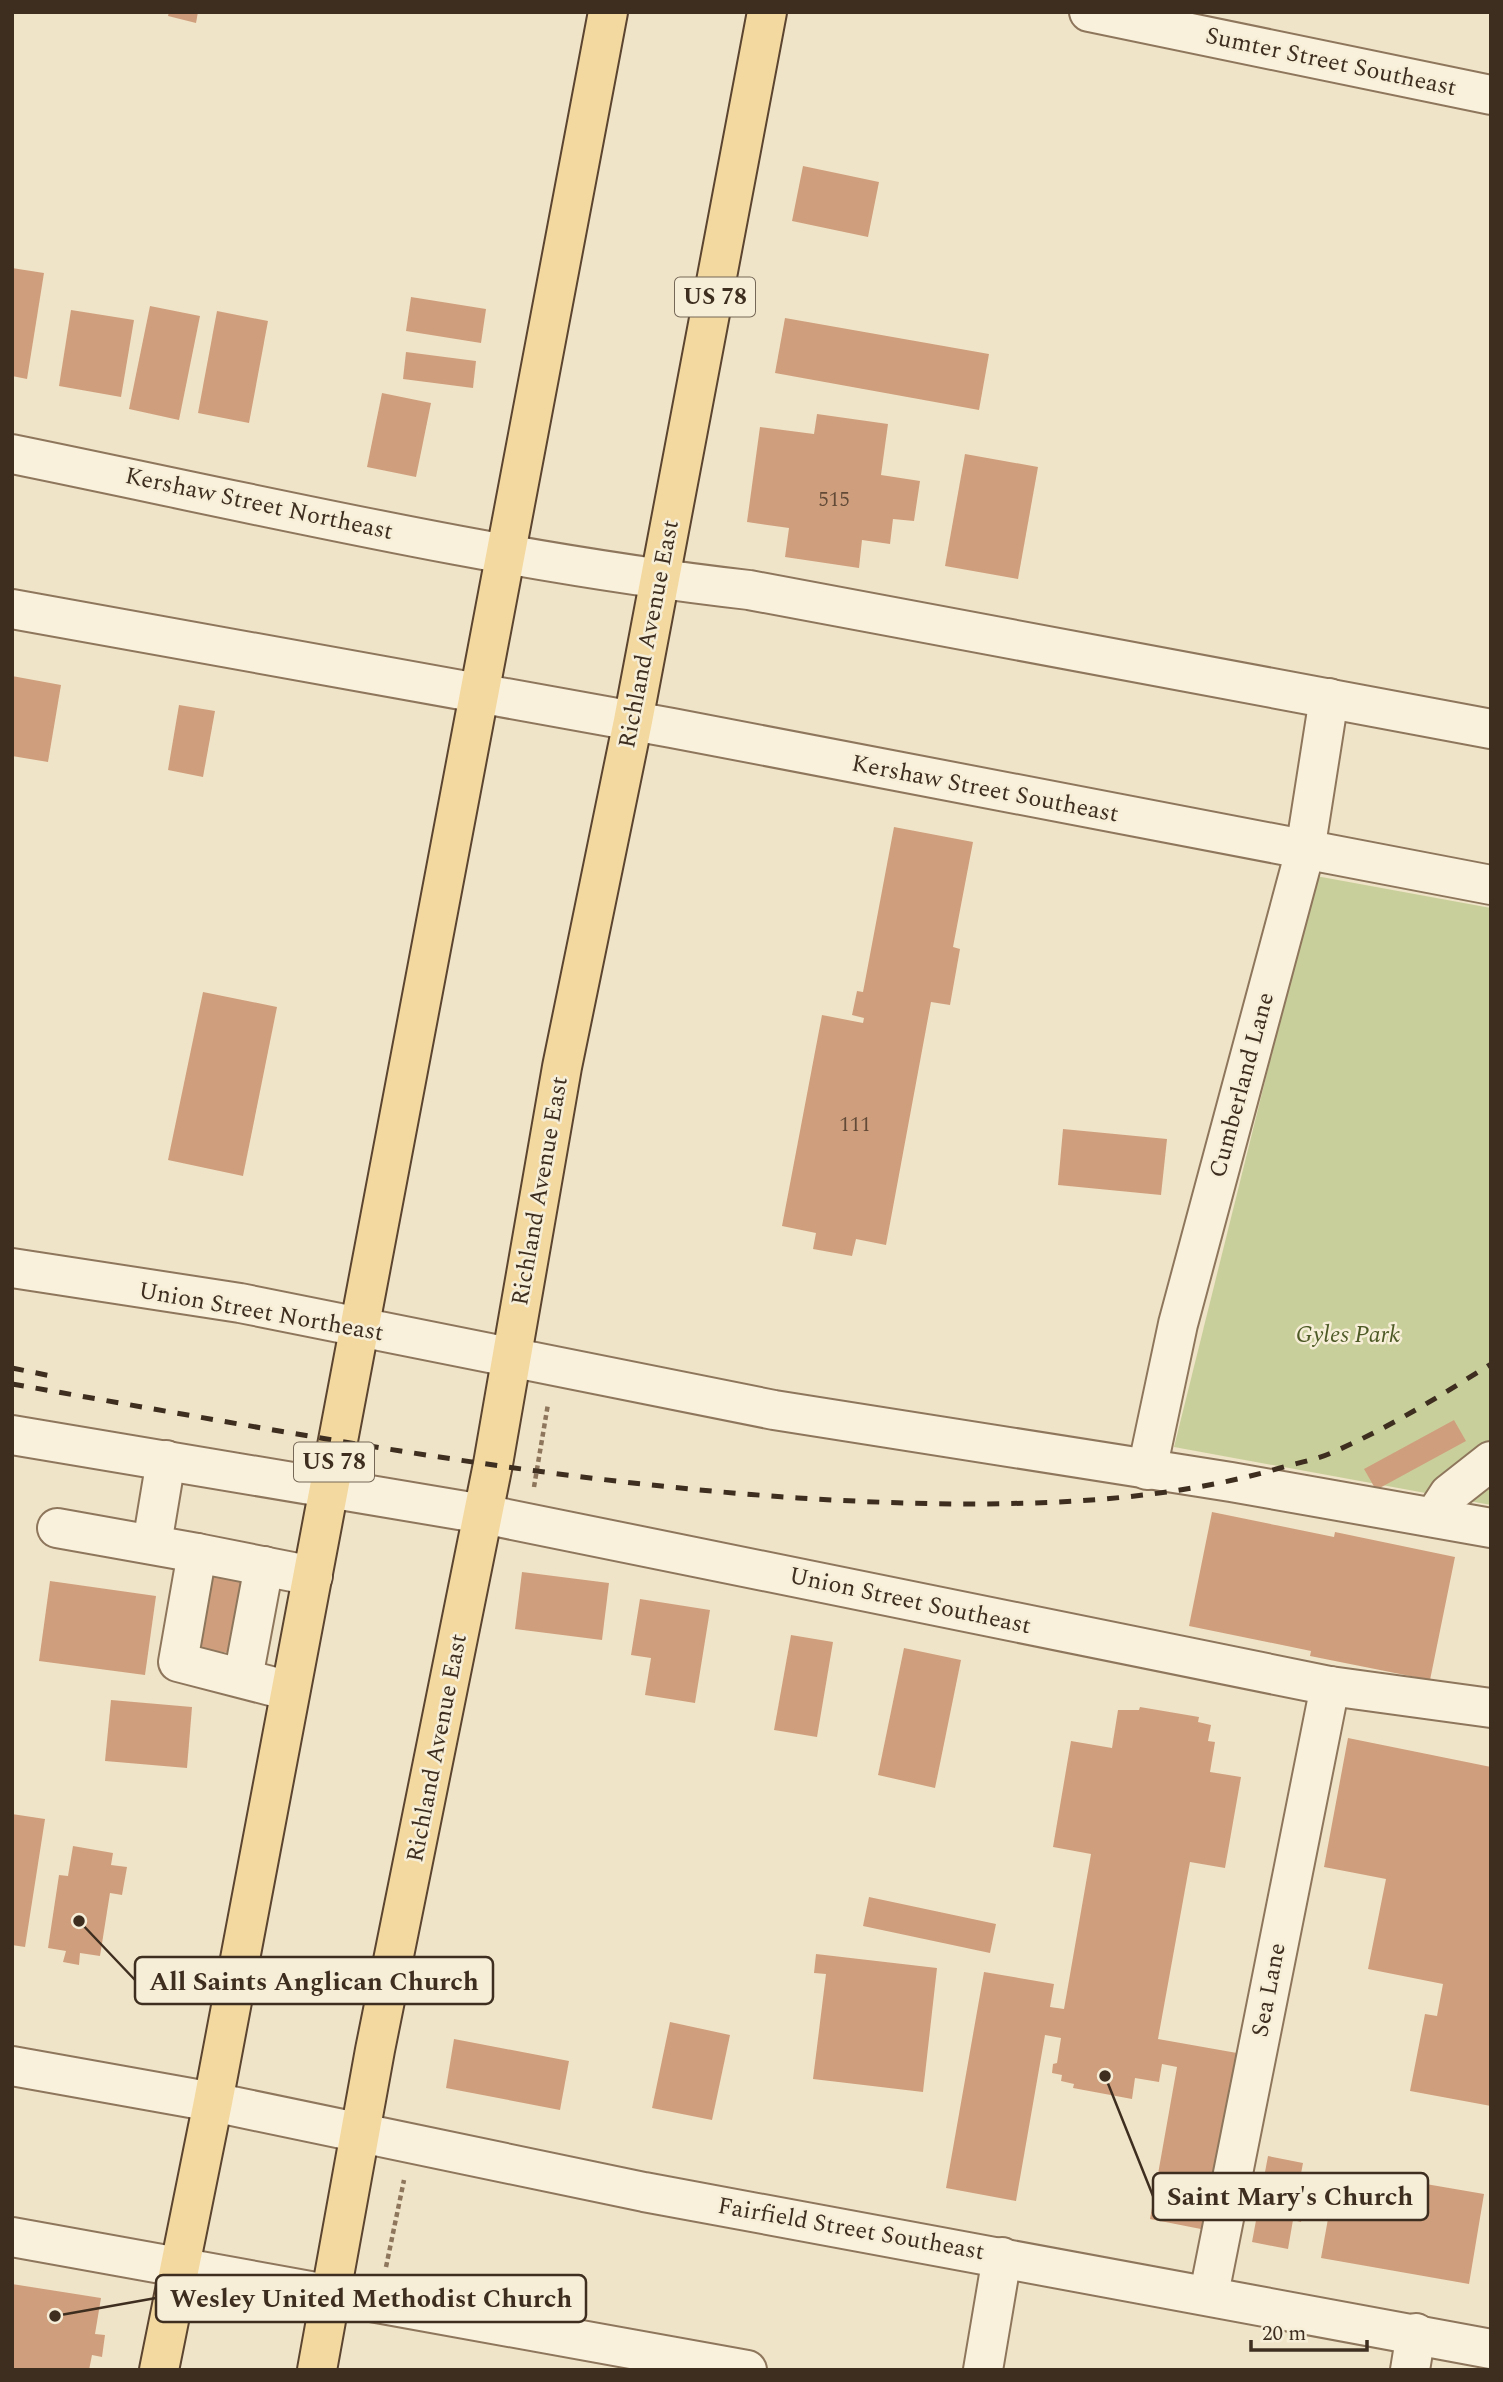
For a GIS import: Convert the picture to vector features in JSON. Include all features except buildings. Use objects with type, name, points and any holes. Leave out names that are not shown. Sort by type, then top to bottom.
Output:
[{"type":"main road","name":"US 78","points":[[159,2370],[214,2102],[608,12]]},
{"type":"main road","name":"Richland Avenue East","points":[[317,2370],[360,2135],[484,1514],[562,1067],[633,721],[746,138],[767,12]]},
{"type":"street","name":"Sumter Street Southeast","points":[[1088,12],[1491,96]]},
{"type":"street","name":"Kershaw Street Northeast","points":[[12,454],[505,554]]},
{"type":"street","points":[[505,554],[659,580],[750,590],[1491,729]]},
{"type":"street","points":[[12,609],[479,692]]},
{"type":"street","name":"Kershaw Street Southeast","points":[[479,692],[1491,885]]},
{"type":"street","name":"Cumberland Lane","points":[[1147,1470],[1178,1324],[1305,851],[1329,698]]},
{"type":"street","name":"Union Street Northeast","points":[[12,1268],[240,1303],[510,1359]]},
{"type":"street","points":[[510,1359],[775,1410],[1491,1528]]},
{"type":"street","points":[[12,1435],[330,1487]]},
{"type":"street","points":[[152,1544],[166,1460]]},
{"type":"street","points":[[1434,1517],[1449,1494],[1491,1461]]},
{"type":"street","name":"Union Street Southeast","points":[[330,1487],[484,1514],[1329,1686],[1491,1708]]},
{"type":"street","points":[[57,1528],[313,1576]]},
{"type":"street","points":[[197,1553],[178,1662],[290,1691]]},
{"type":"street","points":[[243,1678],[264,1566]]},
{"type":"street","name":"Sea Lane","points":[[1209,2294],[1329,1686]]},
{"type":"street","name":"Fairfield Street Southeast","points":[[12,2066],[214,2102],[360,2135],[631,2189],[1209,2294],[1413,2351],[1491,2349]]},
{"type":"street","points":[[12,2237],[747,2370]]},
{"type":"street","points":[[983,2370],[1002,2257]]},
{"type":"path","points":[[533,1495],[548,1404]]},
{"type":"path","points":[[384,2278],[404,2177]]},
{"type":"green space","name":"Gyles Park","points":[[1316,876],[1491,908],[1491,1505],[1174,1447]]},
{"type":"railway","points":[[12,1384],[367,1446],[605,1480],[843,1501],[1003,1504],[1083,1501],[1163,1493],[1241,1478],[1312,1460],[1393,1423],[1491,1364]]},
{"type":"railway","points":[[12,1368],[51,1376]]},
{"type":"place","name":"All Saints Anglican Church","points":[[79,1921]]},
{"type":"place","name":"Saint Mary's Church","points":[[1105,2076]]},
{"type":"place","name":"Wesley United Methodist Church","points":[[55,2316]]}]
